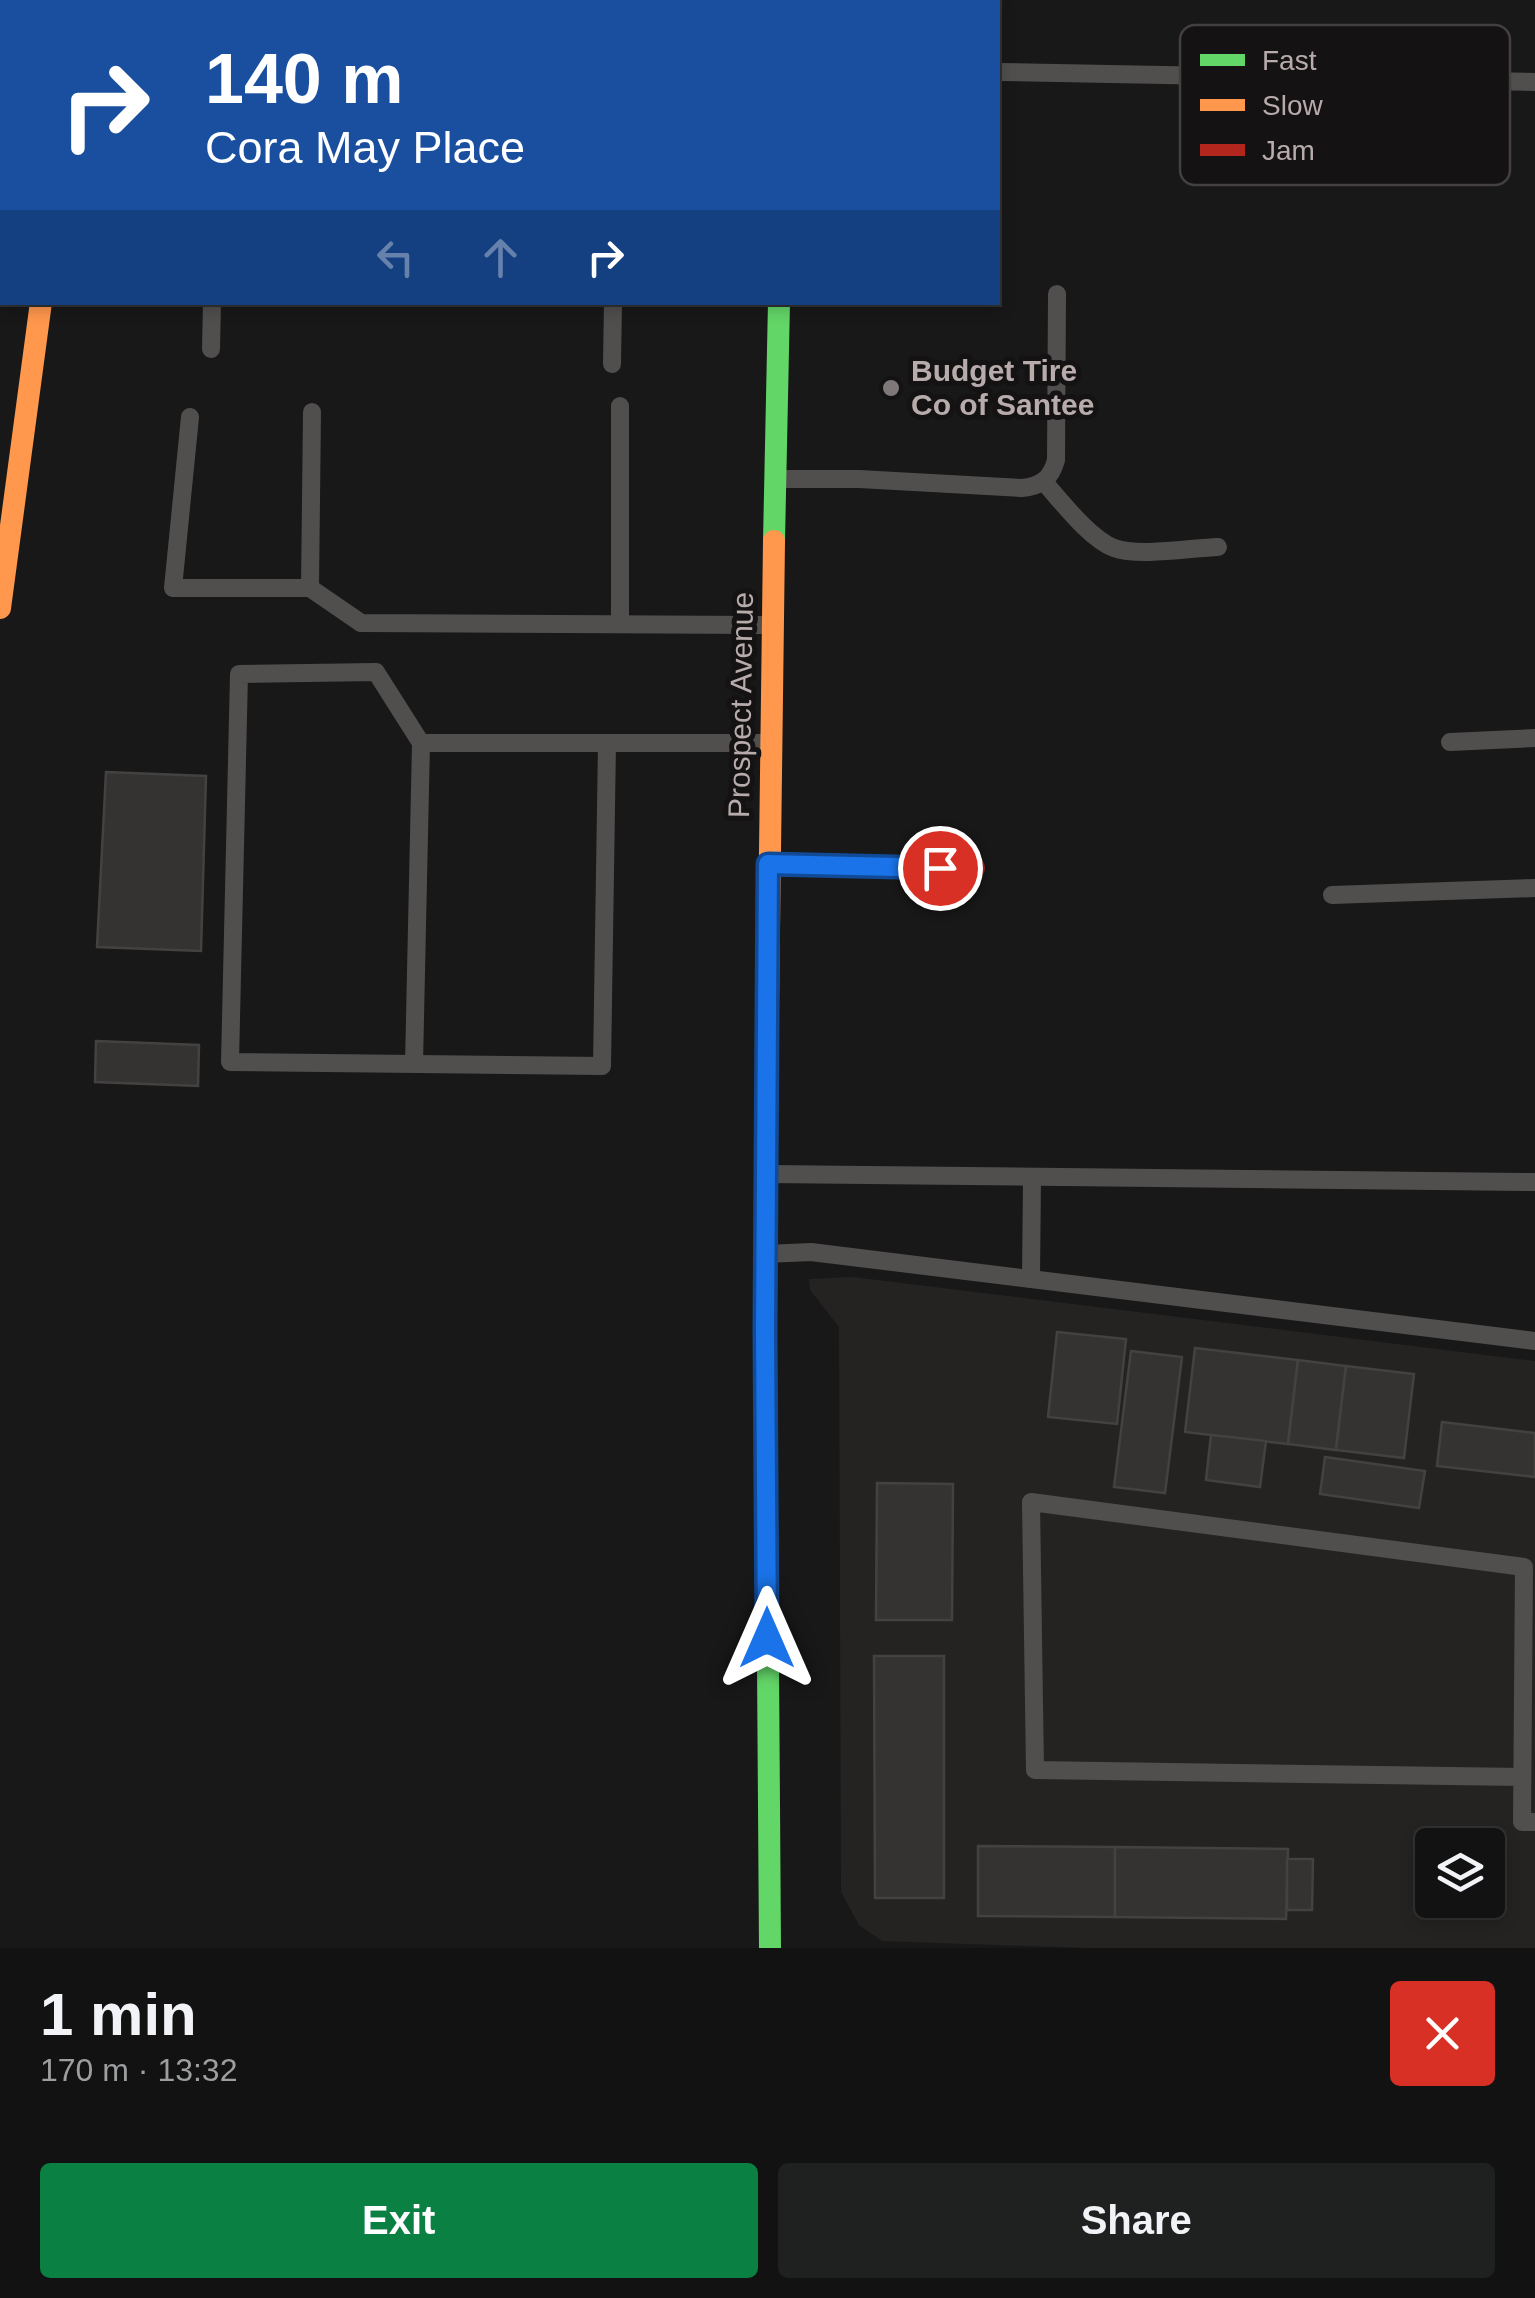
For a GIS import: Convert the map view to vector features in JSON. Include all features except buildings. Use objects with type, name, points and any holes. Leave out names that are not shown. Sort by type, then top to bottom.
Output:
[{"type":"main road","points":[[0,608],[41,305]]},
{"type":"main road","name":"Prospect Avenue","points":[[770,1948],[766,1174],[778,305]]},
{"type":"main road","points":[[768,864],[974,868]]},
{"type":"lane","points":[[1000,72],[1180,75]]},
{"type":"lane","points":[[1510,82],[1535,82]]},
{"type":"lane","points":[[775,480],[859,479],[1022,488],[1044,482],[1053,472],[1056,460],[1057,294]]},
{"type":"lane","points":[[211,349],[212,305]]},
{"type":"lane","points":[[612,364],[613,305]]},
{"type":"lane","points":[[620,406],[620,624]]},
{"type":"lane","points":[[310,588],[312,412]]},
{"type":"lane","points":[[190,417],[172,588],[310,588],[361,623],[772,625]]},
{"type":"lane","points":[[1044,482],[1070,512],[1113,548],[1138,551],[1218,547]]},
{"type":"lane","points":[[414,1064],[420,742],[376,672],[239,674],[230,1062],[414,1064],[602,1066],[607,743]]},
{"type":"lane","points":[[1450,742],[1535,738]]},
{"type":"lane","points":[[420,742],[770,743]]},
{"type":"lane","points":[[1332,895],[1535,888]]},
{"type":"lane","points":[[766,1174],[1535,1182]]},
{"type":"lane","points":[[1031,1279],[1032,1177]]},
{"type":"lane","points":[[766,1254],[811,1252],[1535,1341]]},
{"type":"lane","points":[[1522,1777],[1035,1770],[1030,1502],[1524,1567],[1522,1822],[1535,1822]]},
{"type":"shaded area","points":[[853,1277],[1535,1361],[1535,1948],[1086,1948],[882,1941],[859,1925],[841,1892],[839,1327],[810,1290],[809,1279]]},
{"type":"traffic: fast","points":[[774,541],[779,305]]},
{"type":"traffic: fast","points":[[765,1238],[770,1948]]},
{"type":"traffic: slow","points":[[0,608],[41,305]]},
{"type":"traffic: slow","points":[[765,1238],[774,541]]},
{"type":"traffic: jam","points":[[768,864],[974,868]]},
{"type":"place","name":"Budget Tire Co of Santee","points":[[891,388]]},
{"type":"route","points":[[767,1638],[768,864],[940,868]]}]
